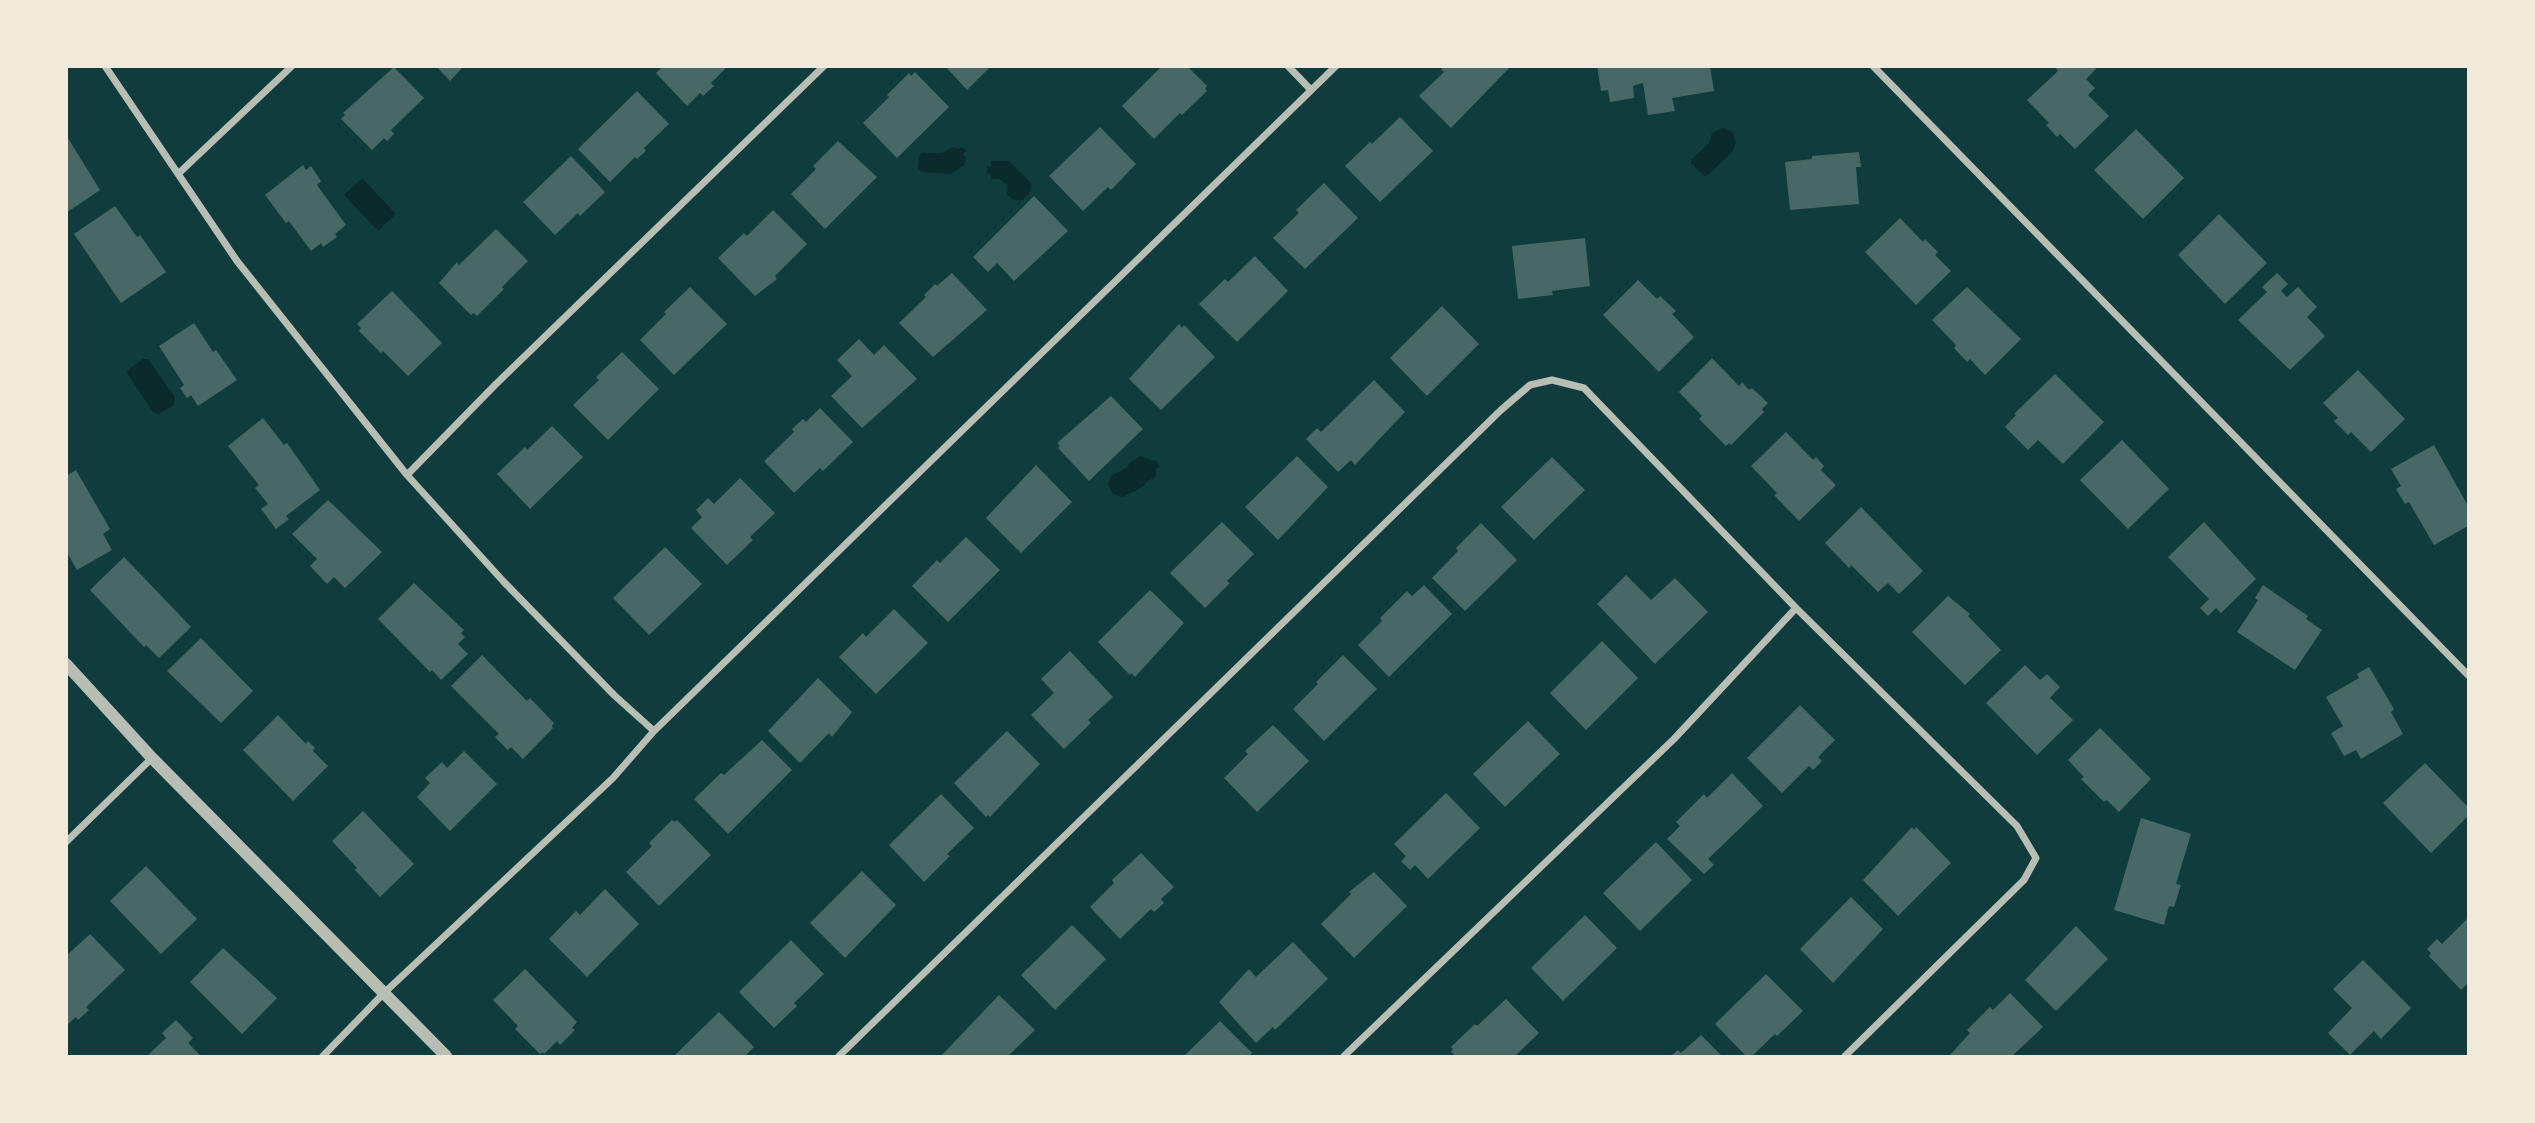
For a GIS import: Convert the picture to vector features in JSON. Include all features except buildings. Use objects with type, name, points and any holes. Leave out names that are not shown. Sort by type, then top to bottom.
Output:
[{"type":"street","points":[[105,66],[237,261],[407,475],[503,582],[614,695],[654,731]]},
{"type":"street","points":[[178,174],[292,66]]},
{"type":"street","points":[[407,475],[824,66]]},
{"type":"street","points":[[1288,66],[1311,90]]},
{"type":"street","points":[[323,1056],[384,993],[613,778],[654,731],[1336,66]]},
{"type":"street","points":[[1873,66],[2469,675]]},
{"type":"street","points":[[839,1056],[1501,410],[1530,385],[1552,380],[1584,388],[1796,608],[2017,826],[2036,858],[2024,880],[1845,1056]]},
{"type":"street","points":[[1344,1056],[1674,739],[1796,608]]},
{"type":"street","points":[[66,664],[152,758],[446,1056]]},
{"type":"street","points":[[66,842],[152,758]]},
{"type":"water","points":[[1722,128],[1732,132],[1736,142],[1733,151],[1704,176],[1691,160],[1709,143],[1712,133]]},
{"type":"water","points":[[953,147],[962,147],[966,151],[963,154],[966,158],[964,165],[951,174],[921,172],[918,168],[922,153],[942,153]]},
{"type":"water","points":[[991,161],[1009,161],[1031,183],[1030,193],[1023,200],[1014,200],[1007,194],[1007,185],[1000,179],[991,179],[987,166],[991,166]]},
{"type":"water","points":[[362,178],[396,214],[378,231],[344,195]]},
{"type":"water","points":[[143,359],[148,359],[175,397],[174,405],[159,414],[153,412],[127,373]]},
{"type":"water","points":[[1141,456],[1156,460],[1160,466],[1156,469],[1156,476],[1123,497],[1113,494],[1108,484],[1111,476]]}]
